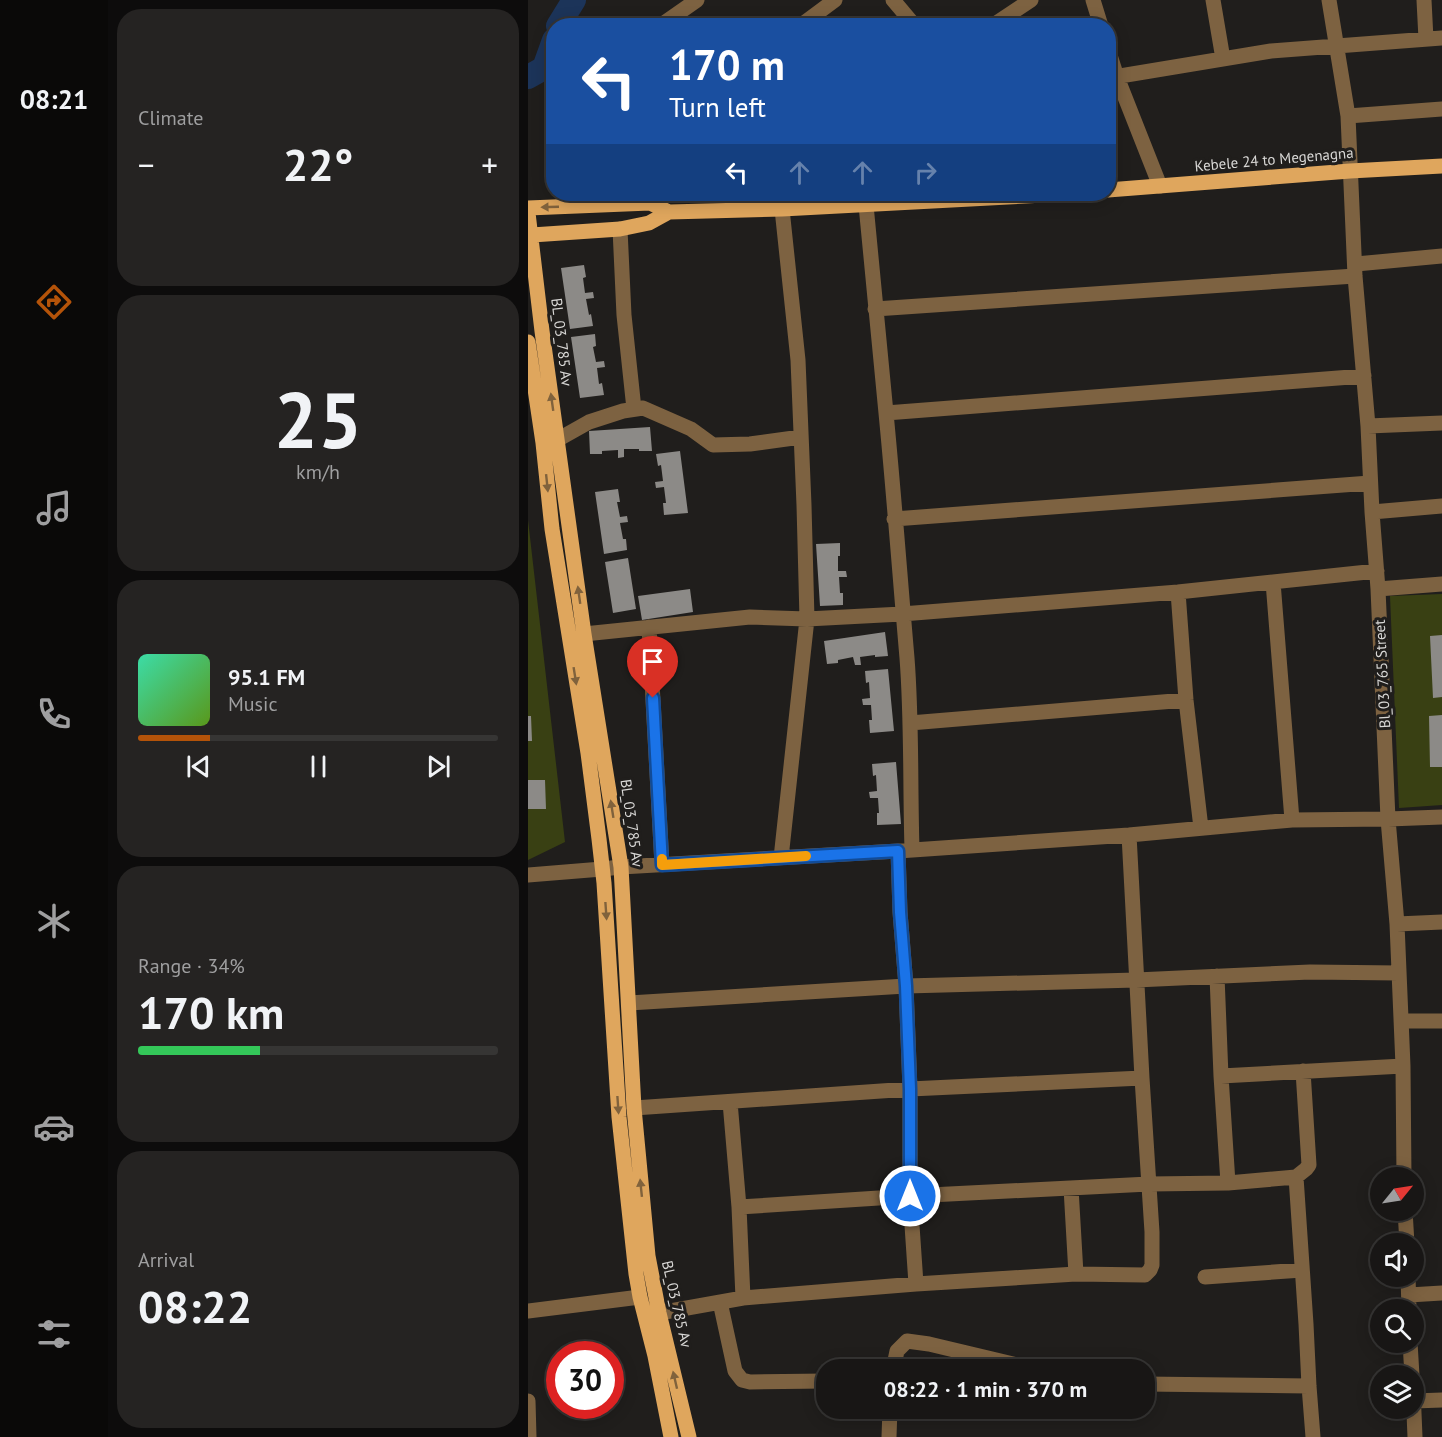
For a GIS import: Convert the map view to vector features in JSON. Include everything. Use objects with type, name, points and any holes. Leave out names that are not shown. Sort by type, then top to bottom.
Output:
[{"type":"main road","name":"Kebele 24 to Megenagna","points":[[1116,189],[1442,166]]},
{"type":"main road","points":[[528,208],[577,201]]},
{"type":"main road","points":[[655,201],[669,212]]},
{"type":"main road","points":[[532,235],[620,229],[649,223],[669,212],[938,201]]},
{"type":"main road","name":"BL_03_785 Av","points":[[528,213],[542,331],[550,441],[552,529],[588,753],[602,869],[619,1117],[640,1297],[655,1356],[671,1437]]},
{"type":"main road","name":"BL_03_785 Av","points":[[528,342],[550,441],[584,634],[621,867],[634,1108],[648,1256],[659,1313],[689,1437]]},
{"type":"street","points":[[671,18],[697,0]]},
{"type":"street","points":[[811,18],[835,0]]},
{"type":"street","points":[[893,0],[908,18]]},
{"type":"street","points":[[1004,18],[1031,0]]},
{"type":"street","points":[[1093,0],[1099,18]]},
{"type":"street","points":[[1213,0],[1223,59]]},
{"type":"street","name":"Bl_03_765 Street","points":[[1329,0],[1348,116],[1356,270],[1368,426],[1388,819],[1397,924],[1403,1066],[1404,1167]]},
{"type":"street","points":[[1116,77],[1271,51],[1434,39],[1424,0]]},
{"type":"street","points":[[1116,84],[1160,186]]},
{"type":"street","points":[[1348,116],[1442,109]]},
{"type":"street","points":[[781,858],[807,619],[798,360],[782,209],[790,201]]},
{"type":"street","points":[[866,205],[907,659],[910,723],[900,912],[906,986],[910,1089],[910,1196],[916,1284]]},
{"type":"street","points":[[620,229],[624,315],[633,409]]},
{"type":"street","points":[[875,309],[1356,270],[1442,256]]},
{"type":"street","points":[[886,414],[1364,376]]},
{"type":"street","points":[[550,441],[590,422],[623,411],[643,408],[691,429],[713,445],[750,444],[801,437]]},
{"type":"street","points":[[1368,426],[1442,423]]},
{"type":"street","points":[[894,519],[1370,483]]},
{"type":"street","points":[[1372,512],[1442,506]]},
{"type":"street","points":[[584,634],[750,617],[807,619],[902,614],[1178,592],[1377,571]]},
{"type":"street","points":[[1273,582],[1292,820]]},
{"type":"street","points":[[1378,589],[1442,584]]},
{"type":"street","points":[[1178,592],[1186,700],[1201,828]]},
{"type":"street","points":[[649,627],[662,865]]},
{"type":"street","points":[[910,723],[1186,700]]},
{"type":"street","points":[[528,875],[621,867],[1129,835],[1292,820],[1442,817]]},
{"type":"street","points":[[659,1313],[743,1298],[1076,1274],[1145,1275],[1150,1270],[1152,1232],[1129,835]]},
{"type":"street","points":[[1397,924],[1442,922]]},
{"type":"street","points":[[629,1003],[906,986],[1136,980],[1310,972],[1399,973]]},
{"type":"street","points":[[1217,976],[1227,1183]]},
{"type":"street","points":[[1401,1021],[1442,1021]]},
{"type":"street","points":[[1221,1076],[1403,1066]]},
{"type":"street","points":[[739,1207],[1149,1184],[1227,1183],[1296,1177],[1309,1165],[1303,1071]]},
{"type":"street","points":[[634,1108],[910,1089],[1142,1078]]},
{"type":"street","points":[[730,1102],[739,1207],[743,1298]]},
{"type":"street","points":[[1296,1177],[1313,1437]]},
{"type":"street","points":[[1071,1188],[1076,1274]]},
{"type":"street","points":[[1205,1277],[1302,1270]]},
{"type":"street","points":[[1420,1299],[1442,1293]]},
{"type":"street","points":[[528,1311],[640,1297]]},
{"type":"street","points":[[720,1302],[735,1371],[742,1380],[750,1382],[816,1381]]},
{"type":"street","points":[[895,1359],[897,1351],[907,1341],[992,1359]]},
{"type":"street","points":[[1155,1383],[1308,1386]]},
{"type":"street","points":[[1424,1401],[1442,1400]]},
{"type":"street","points":[[528,1401],[529,1437]]},
{"type":"street","points":[[889,1437],[890,1419]]},
{"type":"street","points":[[1414,1419],[1415,1437]]},
{"type":"green space","points":[[528,520],[565,842],[528,860]]},
{"type":"green space","points":[[1442,594],[1442,805],[1399,808],[1390,596]]},
{"type":"building","points":[[584,265],[585,293],[593,292],[594,298],[586,299],[593,326],[570,329],[561,268]]},
{"type":"building","points":[[595,334],[596,346],[593,347],[596,362],[604,361],[605,367],[597,368],[599,384],[602,383],[604,395],[580,398],[571,337]]},
{"type":"building","points":[[650,427],[652,451],[624,449],[624,457],[618,458],[618,450],[590,454],[589,431]]},
{"type":"building","points":[[680,451],[688,513],[664,515],[663,503],[666,503],[664,487],[656,488],[655,482],[663,481],[661,465],[658,466],[656,454]]},
{"type":"building","points":[[618,489],[620,502],[617,502],[620,517],[627,516],[628,522],[620,523],[627,550],[604,554],[595,492]]},
{"type":"building","points":[[840,543],[838,571],[846,571],[847,577],[839,577],[843,605],[820,606],[816,544]]},
{"type":"building","points":[[628,558],[636,609],[613,613],[605,562]]},
{"type":"building","points":[[690,589],[693,612],[642,620],[638,596]]},
{"type":"building","points":[[885,632],[888,656],[860,657],[861,665],[855,665],[853,657],[838,660],[838,663],[827,664],[824,641]]},
{"type":"building","points":[[1442,635],[1442,697],[1433,698],[1430,636]]},
{"type":"building","points":[[888,669],[894,731],[870,733],[871,705],[863,705],[862,699],[870,698],[869,682],[866,683],[865,671]]},
{"type":"building","points":[[1442,715],[1442,767],[1430,767],[1429,716]]},
{"type":"building","points":[[528,716],[531,716],[532,741],[528,741]]},
{"type":"building","points":[[896,762],[901,824],[877,825],[878,798],[870,798],[869,792],[877,791],[876,775],[873,776],[872,764]]},
{"type":"building","points":[[528,780],[545,780],[546,809],[528,809]]},
{"type":"waterway","points":[[563,18],[574,0]]},
{"type":"waterway","points":[[528,77],[544,68],[546,62]]},
{"type":"slow traffic","points":[[662,859],[662,865],[806,856]]},
{"type":"route","points":[[653,698],[662,865],[898,851],[910,1089],[910,1196]]}]
